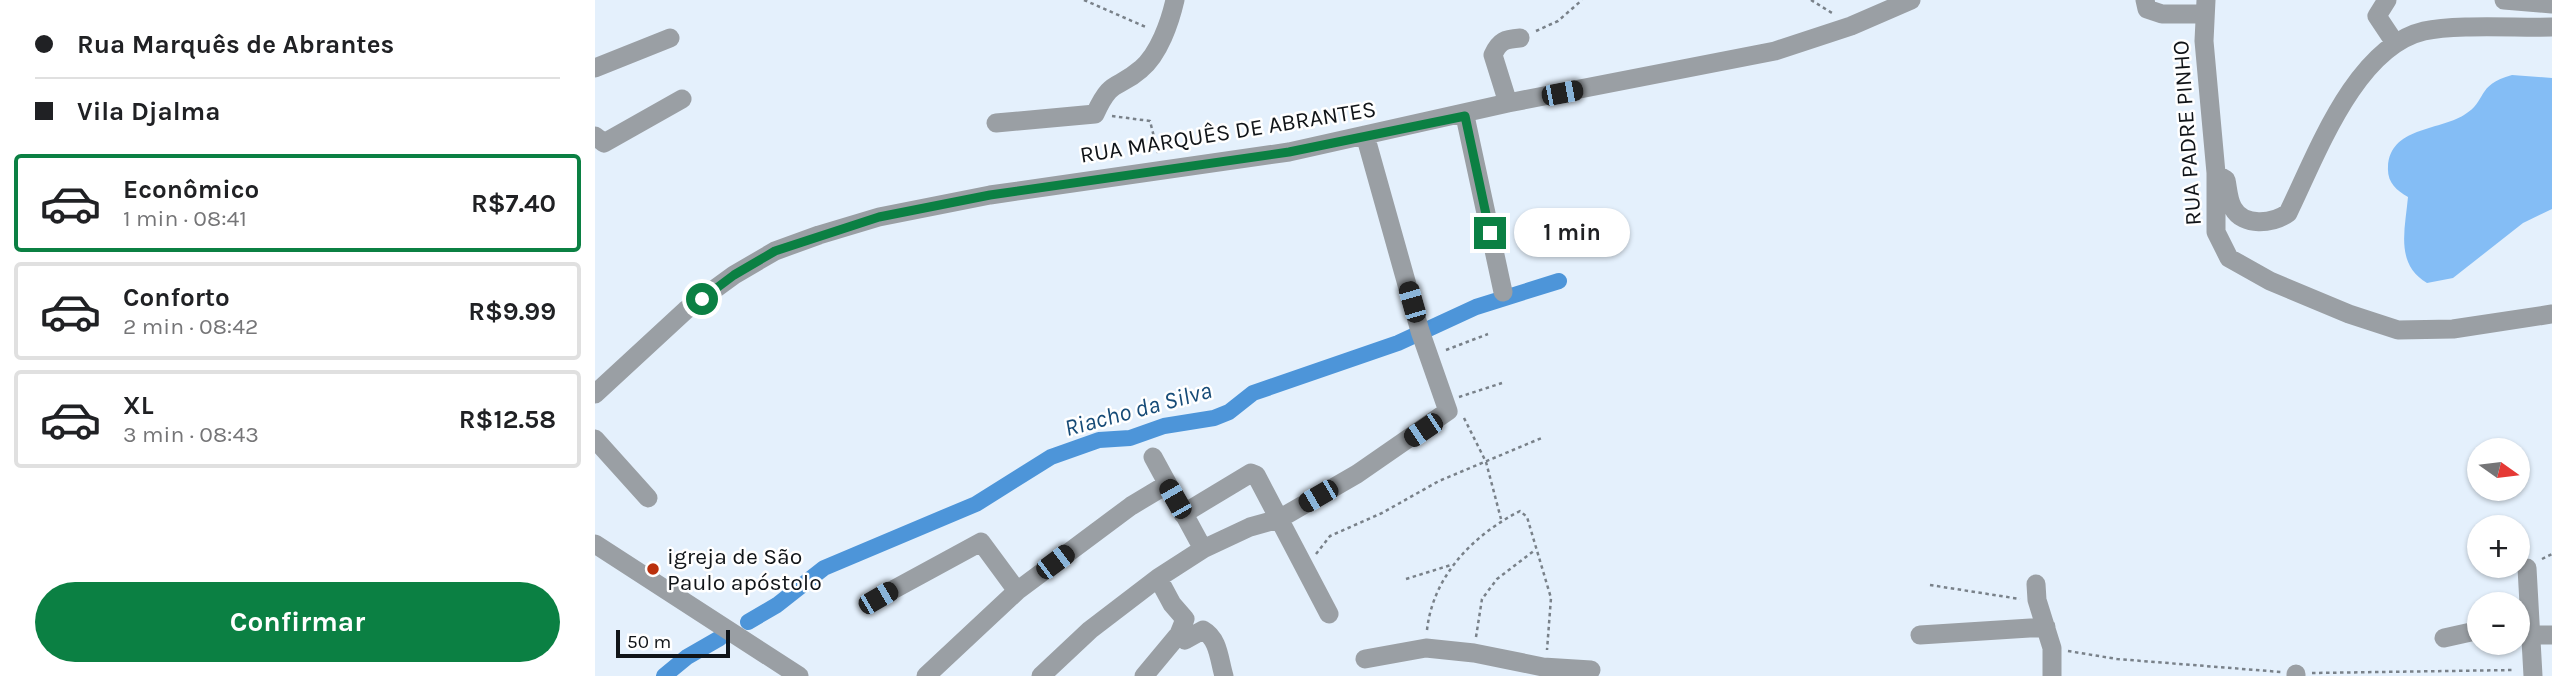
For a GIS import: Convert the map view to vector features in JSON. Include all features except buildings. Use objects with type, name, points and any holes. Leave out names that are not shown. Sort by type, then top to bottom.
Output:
[{"type":"street","points":[[996,123],[1095,114],[1106,90],[1143,69],[1164,34],[1175,0]]},
{"type":"street","name":"RUA MARQUÊS DE ABRANTES","points":[[595,394],[685,310],[734,275],[775,251],[879,217],[990,195],[1289,152],[1465,116],[1509,103],[1775,51],[1851,26],[1911,0]]},
{"type":"street","points":[[2145,0],[2147,9],[2162,14],[2206,7]]},
{"type":"street","points":[[2386,0],[2377,16],[2395,43]]},
{"type":"street","points":[[2504,0],[2552,4]]},
{"type":"street","name":"RUA PADRE PINHO","points":[[2206,7],[2204,41],[2215,173],[2216,232],[2229,258],[2270,281],[2398,330],[2453,329],[2552,314]]},
{"type":"street","points":[[2215,173],[2226,180],[2232,206],[2239,217],[2260,223],[2280,219],[2288,214],[2338,110],[2380,55],[2395,43],[2426,30],[2552,27]]},
{"type":"street","points":[[595,68],[670,38]]},
{"type":"street","points":[[1509,103],[1493,55],[1498,44],[1506,39],[1520,38]]},
{"type":"street","points":[[595,136],[604,143],[682,99]]},
{"type":"street","points":[[1465,116],[1503,292]]},
{"type":"street","points":[[1041,676],[1090,630],[1158,578],[1203,549],[1249,527],[1279,519],[1357,474],[1447,407],[1425,346],[1365,135]]},
{"type":"street","points":[[595,439],[648,498]]},
{"type":"street","points":[[1153,457],[1203,549]]},
{"type":"street","points":[[1183,514],[1251,473],[1256,475],[1329,614]]},
{"type":"street","points":[[926,676],[1017,591],[1132,506],[1166,485]]},
{"type":"street","points":[[878,598],[981,542],[1017,591]]},
{"type":"street","points":[[595,544],[799,676]]},
{"type":"street","points":[[1144,676],[1179,634],[1185,619],[1172,604],[1158,578]]},
{"type":"street","points":[[2037,592],[2052,648],[2052,676]]},
{"type":"street","points":[[1920,635],[2046,626]]},
{"type":"street","points":[[2530,627],[2552,635]]},
{"type":"street","points":[[1179,634],[1185,639],[1203,631],[1209,634],[1217,646],[1223,676]]},
{"type":"street","points":[[2444,638],[2467,632]]},
{"type":"street","points":[[1365,659],[1426,648],[1474,653],[1534,669],[1591,670]]},
{"type":"street","points":[[2530,654],[2533,676]]},
{"type":"path","points":[[1084,0],[1164,34]]},
{"type":"path","points":[[1520,38],[1558,21],[1582,0]]},
{"type":"path","points":[[1811,0],[1818,5]]},
{"type":"path","points":[[1095,114],[1150,121],[1163,170]]},
{"type":"path","points":[[1425,346],[1488,334]]},
{"type":"path","points":[[1447,407],[1502,383]]},
{"type":"path","points":[[1447,407],[1467,419],[1486,462],[1501,521]]},
{"type":"path","points":[[1301,562],[1318,552],[1329,536],[1382,513],[1439,481],[1544,437]]},
{"type":"path","points":[[1426,648],[1430,605],[1451,565],[1501,521],[1520,511],[1527,517],[1551,598],[1550,635],[1534,669]]},
{"type":"path","points":[[1474,653],[1482,599],[1497,579],[1535,550]]},
{"type":"path","points":[[1406,579],[1451,565]]},
{"type":"path","points":[[1930,585],[1987,596],[2037,592]]},
{"type":"shaded area","points":[[2512,75],[2552,78],[2552,209],[2523,223],[2453,278],[2427,283],[2410,266],[2406,256],[2404,234],[2408,197],[2396,188],[2389,177],[2391,154],[2397,144],[2406,137],[2464,115],[2492,83]]},
{"type":"waterway","name":"Riacho da Silva","points":[[748,622],[777,605],[824,568],[976,504],[1051,457],[1099,440],[1130,438],[1164,426],[1214,418],[1229,412],[1253,393],[1398,343],[1476,307],[1559,281]]},
{"type":"waterway","name":"Riacho da Silva","points":[[664,676],[687,657],[720,638]]},
{"type":"place","name":"igreja de São Paulo apóstolo","points":[[653,569]]},
{"type":"route","points":[[702,299],[734,275],[775,251],[819,234],[879,217],[990,195],[1289,152],[1465,116],[1490,233]]}]
